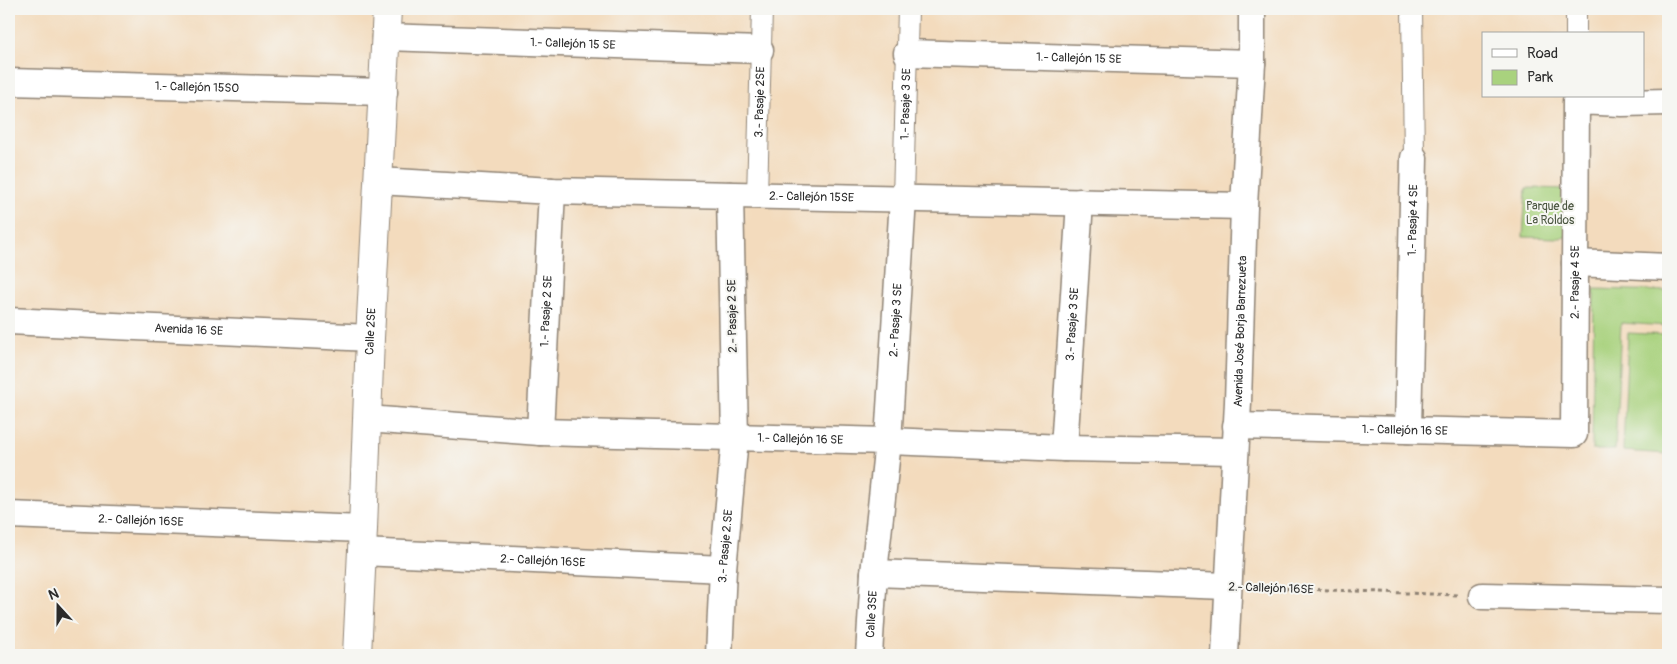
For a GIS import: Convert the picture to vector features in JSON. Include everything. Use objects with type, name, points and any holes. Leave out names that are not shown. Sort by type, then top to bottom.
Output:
[{"type":"street","name":"Calle 2SE","points":[[357,655],[370,338],[387,9]]},
{"type":"street","name":"3.- Pasaje 2SE","points":[[757,196],[762,9]]},
{"type":"street","name":"1.- Pasaje 3 SE","points":[[903,199],[908,9]]},
{"type":"street","name":"Avenida José Borja Barrezueta","points":[[1225,655],[1252,63],[1252,9]]},
{"type":"street","name":"1.- Pasaje 4 SE","points":[[1408,430],[1414,158],[1412,9]]},
{"type":"street","points":[[1576,9],[1576,32]]},
{"type":"street","name":"1.- Callejón 15 SE","points":[[385,37],[760,50]]},
{"type":"street","name":"1.- Callejón 15 SE","points":[[907,53],[1252,63]]},
{"type":"street","name":"1.- Callejón 15SO","points":[[9,82],[384,92]]},
{"type":"street","points":[[1576,99],[1622,103],[1668,102]]},
{"type":"street","name":"2.- Pasaje 4 SE","points":[[1574,434],[1576,99]]},
{"type":"street","name":"2.- Callejón 15SE","points":[[378,181],[552,190],[757,196],[1244,206]]},
{"type":"street","name":"1.- Pasaje 2 SE","points":[[540,432],[552,190]]},
{"type":"street","name":"2.- Pasaje 2 SE","points":[[730,195],[735,438]]},
{"type":"street","name":"2.- Pasaje 3 SE","points":[[874,573],[888,441],[903,199]]},
{"type":"street","name":"3.- Pasaje 3 SE","points":[[1064,448],[1080,202]]},
{"type":"street","points":[[1575,263],[1668,267]]},
{"type":"street","name":"Avenida 16 SE","points":[[9,321],[370,338]]},
{"type":"street","name":"1.- Callejón 16 SE","points":[[367,419],[540,432],[888,441],[1064,448],[1408,430],[1574,434]]},
{"type":"street","name":"3.- Pasaje 2.SE","points":[[719,655],[723,569],[735,438]]},
{"type":"street","name":"2.- Callejón 16SE","points":[[9,515],[363,540],[723,569]]},
{"type":"street","name":"2.- Callejón 16SE","points":[[874,573],[1227,586]]},
{"type":"street","name":"Calle 3SE","points":[[869,655],[874,573]]},
{"type":"street","points":[[1482,596],[1668,600]]},
{"type":"path","name":"2.- Callejón 16SE","points":[[1227,586],[1482,596]]},
{"type":"green space","name":"Parque de La Roldos","points":[[1526,188],[1577,189],[1576,236],[1559,238],[1523,237]]},
{"type":"green space","points":[[1594,289],[1668,291],[1668,326],[1621,323],[1615,450],[1592,450]]},
{"type":"green space","points":[[1628,333],[1668,335],[1668,454],[1623,451]]}]
